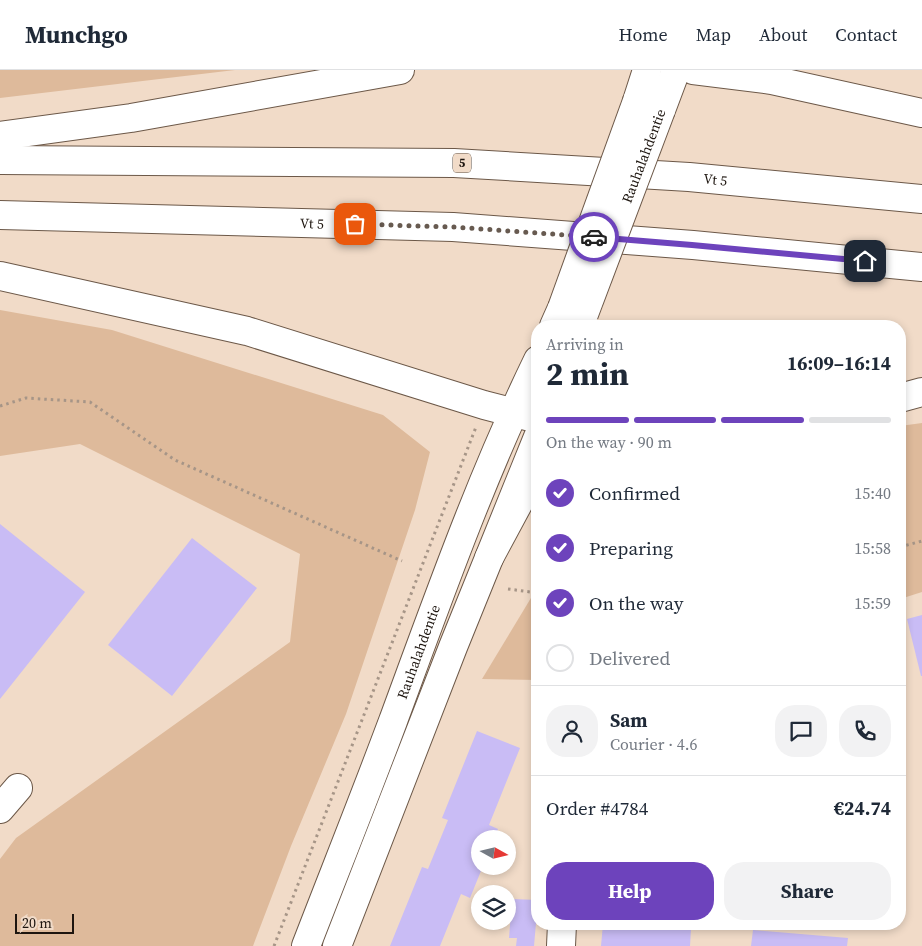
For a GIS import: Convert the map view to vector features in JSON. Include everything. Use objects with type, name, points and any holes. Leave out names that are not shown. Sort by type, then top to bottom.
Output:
[{"type":"main road","points":[[0,136],[131,118],[400,70]]},
{"type":"main road","name":"Rauhalahdentie","points":[[647,70],[649,106]]},
{"type":"main road","name":"Rauhalahdentie","points":[[570,319],[649,106],[676,70]]},
{"type":"main road","points":[[694,70],[760,75],[922,113]]},
{"type":"main road","name":"Vt 5","points":[[0,160],[454,163],[690,177],[922,199]]},
{"type":"main road","name":"Vt 5","points":[[0,215],[453,227],[692,245],[922,267]]},
{"type":"main road","points":[[0,276],[247,331],[484,405],[525,415]]},
{"type":"main road","name":"Rauhalahdentie","points":[[306,946],[392,724],[458,544],[525,415],[531,390]]},
{"type":"main road","points":[[906,396],[922,392]]},
{"type":"main road","points":[[337,946],[453,647],[531,453]]},
{"type":"main road","points":[[489,558],[525,491],[531,484]]},
{"type":"main road","points":[[0,809],[18,788]]},
{"type":"main road","points":[[560,946],[561,930]]},
{"type":"path","points":[[0,406],[26,398],[90,402],[175,460],[402,562]]},
{"type":"path","points":[[906,545],[922,542]]},
{"type":"path","points":[[508,590],[531,593]]},
{"type":"shaded area","points":[[0,70],[235,70],[0,98]]},
{"type":"shaded area","points":[[0,310],[112,330],[383,415],[430,452],[415,510],[346,714],[291,846],[253,946],[0,946],[0,859],[16,838],[290,642],[300,554],[80,444],[0,456]]},
{"type":"shaded area","points":[[922,423],[922,592],[906,597],[906,425]]},
{"type":"shaded area","points":[[531,598],[531,680],[482,679]]},
{"type":"building","points":[[0,524],[85,592],[0,699]]},
{"type":"building","points":[[192,538],[257,588],[172,696],[108,645]]},
{"type":"building","points":[[922,615],[922,676],[921,676],[907,619]]},
{"type":"building","points":[[477,731],[520,748],[489,825],[498,830],[471,830],[471,875],[479,875],[475,885],[471,885],[470,898],[461,894],[440,946],[390,946],[422,867],[428,869],[448,820],[442,818]]},
{"type":"building","points":[[516,899],[531,900],[531,930],[535,930],[534,946],[516,946],[517,938],[509,938],[510,930],[516,930]]},
{"type":"building","points":[[602,930],[691,930],[690,946],[601,946]]},
{"type":"building","points":[[753,930],[848,938],[847,946],[751,946]]},
{"type":"way so far","points":[[355,224],[453,227],[594,237]]},
{"type":"route","points":[[594,237],[865,261]]}]
